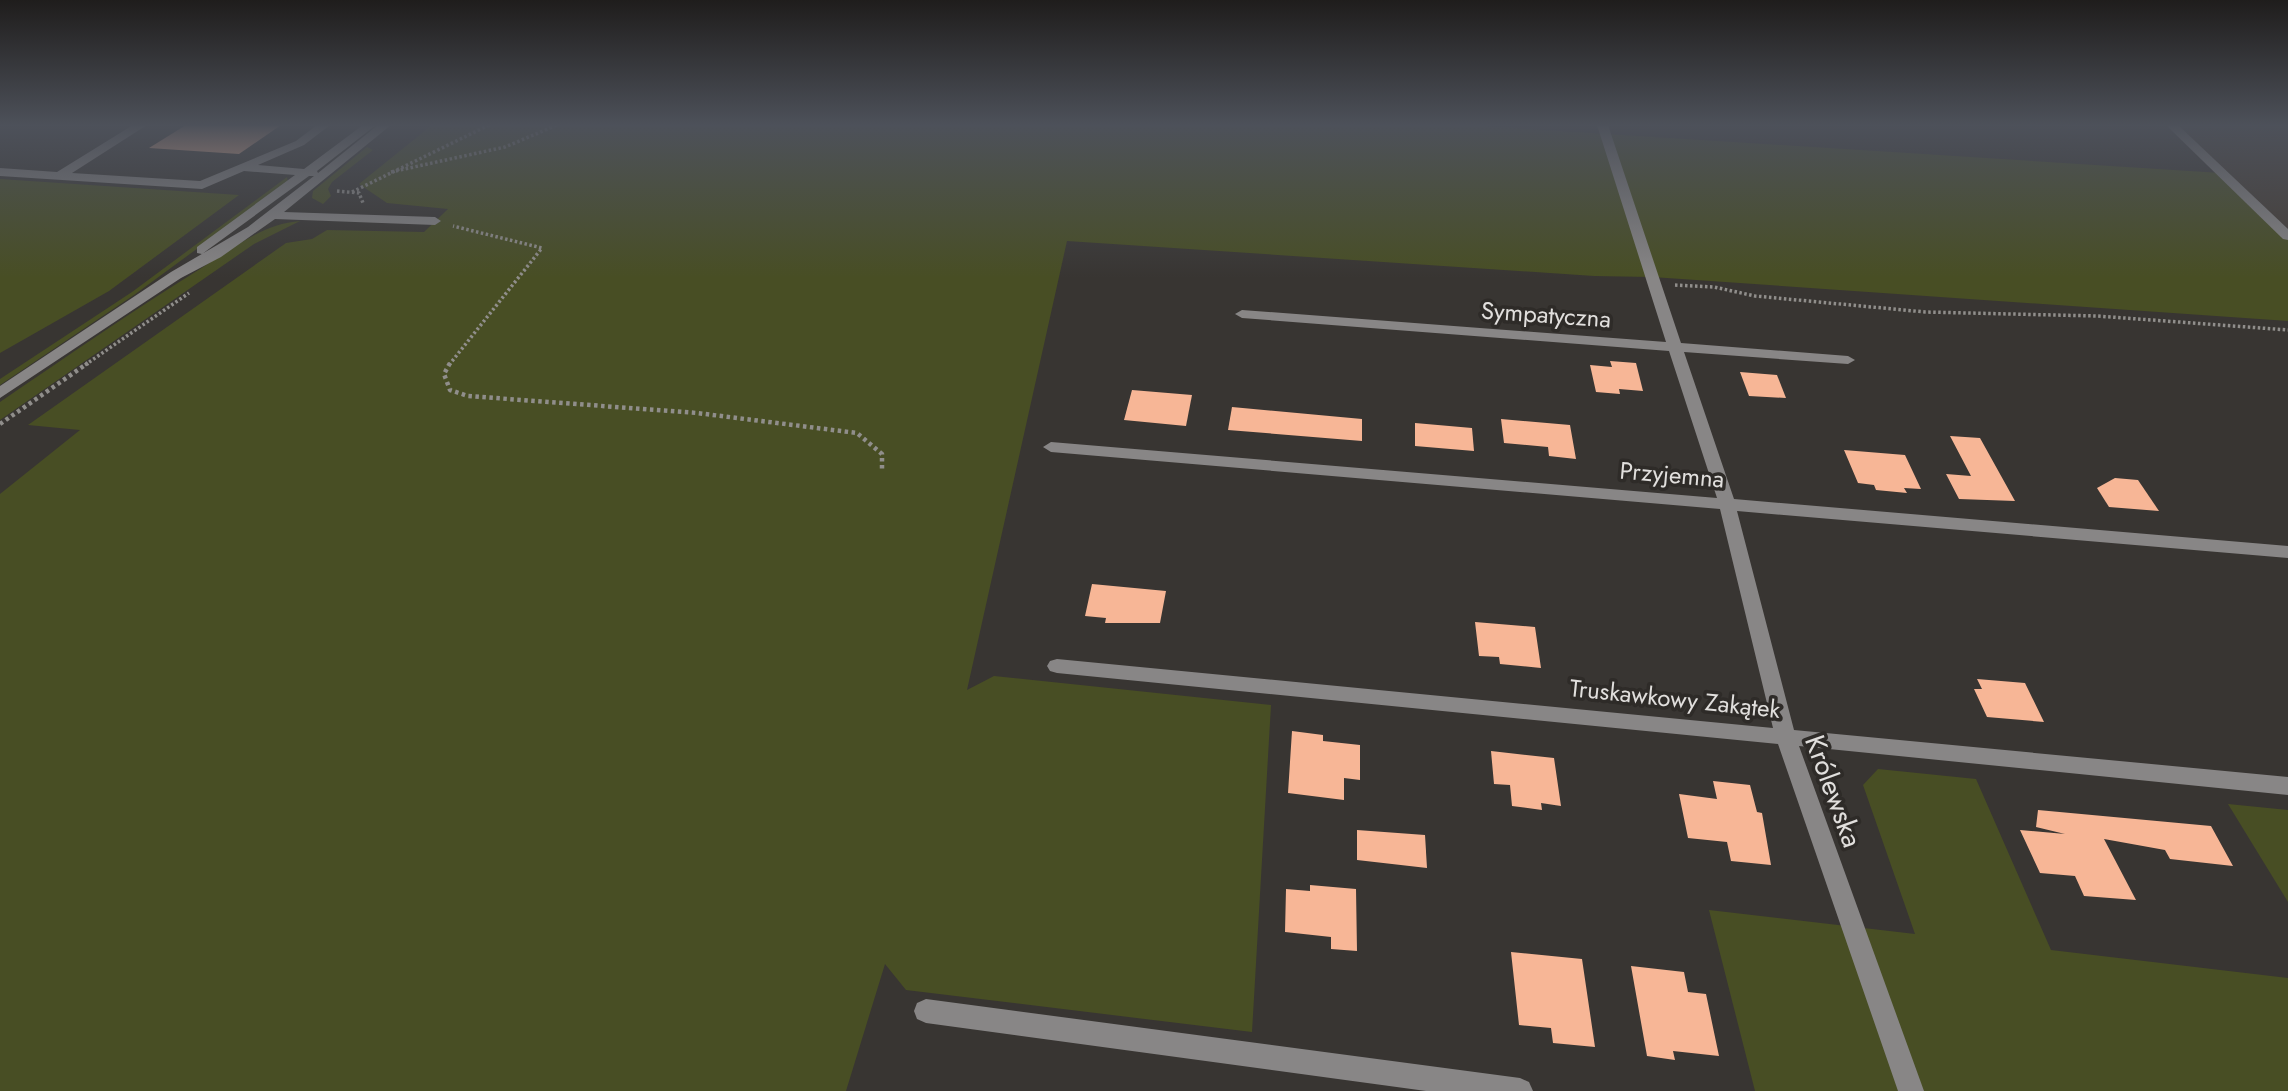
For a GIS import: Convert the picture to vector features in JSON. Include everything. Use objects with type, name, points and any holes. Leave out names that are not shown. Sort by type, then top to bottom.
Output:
[{"type":"street","points":[[59,176],[194,186],[224,176]]},
{"type":"street","points":[[176,275],[198,253],[303,176]]},
{"type":"street","points":[[0,393],[176,275],[216,254],[274,216],[325,176]]},
{"type":"street","points":[[1619,176],[1653,282]]},
{"type":"street","points":[[2225,176],[2288,236]]},
{"type":"street","points":[[267,203],[435,221]]},
{"type":"street","points":[[253,214],[354,220],[370,214]]},
{"type":"street","name":"Królewska","points":[[1653,282],[1727,504],[1785,736],[1911,1091]]},
{"type":"street","name":"Sympatyczna","points":[[1242,314],[1848,360]]},
{"type":"street","name":"Przyjemna","points":[[1051,447],[2288,552]]},
{"type":"street","name":"Truskawkowy Zakątek","points":[[1057,666],[2288,786]]},
{"type":"street","points":[[926,1011],[1520,1091]]},
{"type":"path","points":[[352,192],[383,176]]},
{"type":"path","points":[[337,191],[359,193],[370,214]]},
{"type":"path","points":[[435,221],[542,248],[453,359],[444,374],[450,390],[468,396],[697,413],[858,433],[882,454],[882,470]]},
{"type":"path","points":[[1653,282],[1755,296],[1925,312],[2098,316],[2288,330]]},
{"type":"path","points":[[0,424],[199,286]]},
{"type":"shaded area","points":[[2227,176],[2288,176],[2288,234]]},
{"type":"green space","points":[[332,176],[340,176],[332,182],[328,189],[331,196],[323,204],[312,198],[313,191]]},
{"type":"green space","points":[[369,176],[2224,176],[2288,236],[2288,321],[1652,277],[1594,276],[1067,241],[967,690],[994,676],[1271,705],[1252,1032],[906,990],[885,964],[846,1091],[0,1091],[0,494],[80,430],[28,425],[286,243],[312,239],[327,230],[424,232],[448,209],[387,203],[359,184]]},
{"type":"green space","points":[[287,177],[288,182],[134,295],[0,385],[0,379],[132,292]]},
{"type":"green space","points":[[0,179],[239,195],[109,291],[0,353]]},
{"type":"green space","points":[[300,221],[254,244],[0,420],[0,402],[124,318],[260,232]]},
{"type":"green space","points":[[1878,769],[1976,779],[2051,950],[2288,978],[2288,1091],[1755,1091],[1709,910],[1915,934],[1863,785]]},
{"type":"green space","points":[[2228,804],[2288,810],[2288,902]]},
{"type":"building","points":[[1610,361],[1636,363],[1643,391],[1619,389],[1620,394],[1596,392],[1590,365],[1612,367]]},
{"type":"building","points":[[1740,372],[1777,375],[1786,398],[1749,396]]},
{"type":"building","points":[[1132,390],[1192,395],[1186,426],[1124,420]]},
{"type":"building","points":[[1232,407],[1362,419],[1362,441],[1228,430]]},
{"type":"building","points":[[1501,419],[1570,425],[1576,459],[1549,456],[1548,447],[1504,443]]},
{"type":"building","points":[[1415,423],[1472,428],[1474,451],[1415,446]]},
{"type":"building","points":[[1950,436],[1980,438],[2015,501],[1959,499],[1946,474],[1971,476]]},
{"type":"building","points":[[1844,450],[1905,455],[1921,489],[1904,488],[1907,493],[1876,490],[1874,485],[1858,483]]},
{"type":"building","points":[[2115,478],[2138,480],[2159,511],[2109,507],[2097,488]]},
{"type":"building","points":[[1092,584],[1166,591],[1160,623],[1105,623],[1106,618],[1085,616]]},
{"type":"building","points":[[1475,622],[1535,627],[1541,668],[1500,664],[1499,657],[1479,656]]},
{"type":"building","points":[[1977,679],[2025,683],[2044,722],[1987,717],[1974,689],[1982,689]]},
{"type":"building","points":[[1292,731],[1323,735],[1323,741],[1360,745],[1360,780],[1344,778],[1344,800],[1288,793]]},
{"type":"building","points":[[1491,751],[1554,758],[1561,806],[1541,803],[1542,810],[1512,806],[1510,785],[1494,784]]},
{"type":"building","points":[[1713,781],[1750,785],[1757,812],[1762,813],[1771,865],[1731,861],[1727,842],[1688,838],[1679,794],[1717,799]]},
{"type":"building","points":[[2038,810],[2211,826],[2233,866],[2170,859],[2165,850],[2104,839],[2136,900],[2084,896],[2075,876],[2040,873],[2020,830],[2065,834],[2036,827]]},
{"type":"building","points":[[1357,830],[1425,835],[1427,868],[1357,860]]},
{"type":"building","points":[[1310,885],[1356,889],[1357,951],[1331,949],[1331,937],[1285,932],[1286,889],[1310,891]]},
{"type":"building","points":[[1511,952],[1582,959],[1595,1047],[1553,1043],[1551,1028],[1519,1025]]},
{"type":"building","points":[[1631,966],[1684,972],[1688,992],[1706,994],[1719,1056],[1673,1051],[1675,1060],[1647,1056]]}]
